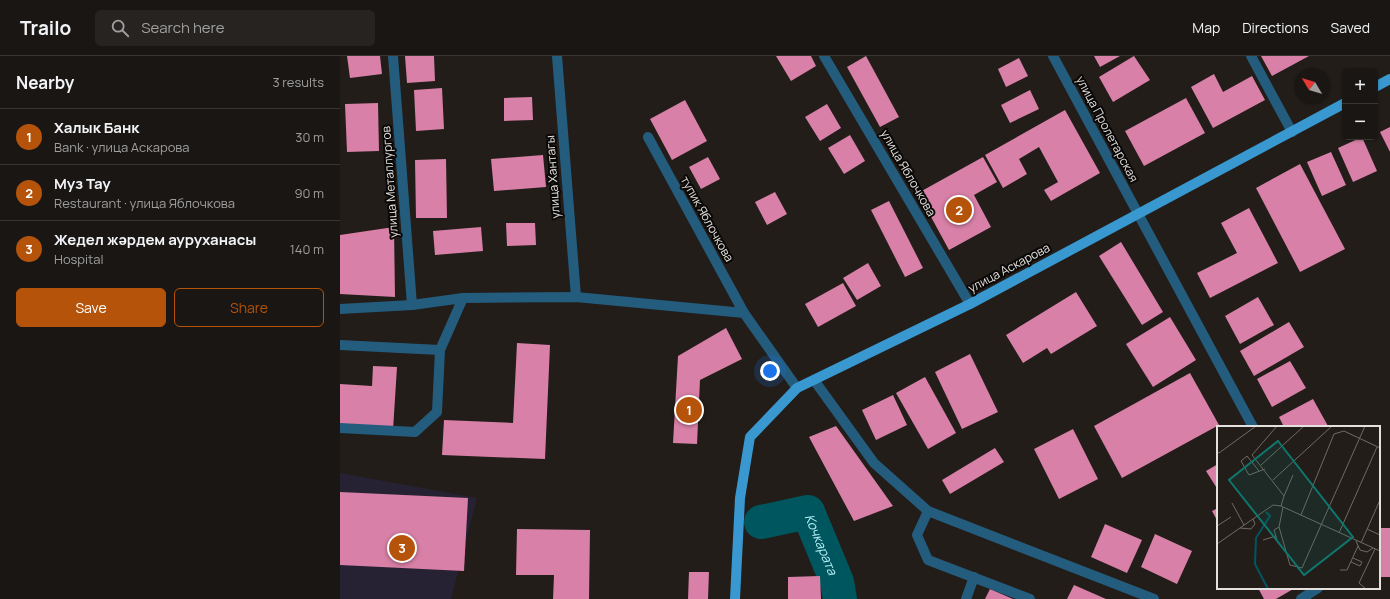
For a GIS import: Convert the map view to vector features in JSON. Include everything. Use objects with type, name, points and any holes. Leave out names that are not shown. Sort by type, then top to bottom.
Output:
[{"type":"main road","points":[[1378,85],[1390,79]]},
{"type":"main road","name":"улица Аскарова","points":[[735,599],[740,498],[750,437],[797,388],[970,304],[1343,104]]},
{"type":"street","name":"улица Металлургов","points":[[393,56],[412,305]]},
{"type":"street","name":"улица Хантагы","points":[[557,56],[576,297]]},
{"type":"street","name":"улица Яблочкова","points":[[824,56],[970,304]]},
{"type":"street","name":"улица Пролетарская","points":[[1054,56],[1252,426]]},
{"type":"street","points":[[1251,56],[1292,132]]},
{"type":"street","name":"тупик Яблочкова","points":[[648,137],[744,313],[797,388]]},
{"type":"street","points":[[340,309],[412,305],[463,298],[576,297],[744,313]]},
{"type":"street","points":[[340,428],[415,432],[436,412],[440,350],[463,298]]},
{"type":"street","points":[[340,346],[440,350]]},
{"type":"street","points":[[814,380],[874,463],[928,511],[1154,599]]},
{"type":"street","points":[[928,511],[917,535],[928,560],[1030,599]]},
{"type":"street","points":[[966,599],[974,578]]},
{"type":"street","points":[[1301,599],[1316,589]]},
{"type":"shaded area","points":[[340,473],[477,498],[451,599],[340,599]]},
{"type":"building","points":[[347,56],[380,56],[382,74],[350,78]]},
{"type":"building","points":[[405,56],[434,56],[435,81],[407,83]]},
{"type":"building","points":[[776,56],[811,56],[816,66],[791,81]]},
{"type":"building","points":[[866,56],[899,117],[880,127],[847,67]]},
{"type":"building","points":[[1094,56],[1120,56],[1100,67]]},
{"type":"building","points":[[1134,56],[1150,80],[1113,102],[1099,77]]},
{"type":"building","points":[[1261,56],[1309,56],[1272,76]]},
{"type":"building","points":[[1019,58],[1028,76],[1006,87],[998,69]]},
{"type":"building","points":[[1214,74],[1223,92],[1252,76],[1265,100],[1213,128],[1191,87]]},
{"type":"building","points":[[442,88],[444,129],[416,131],[414,90]]},
{"type":"building","points":[[1030,90],[1039,109],[1010,123],[1001,105]]},
{"type":"building","points":[[532,97],[533,120],[504,121],[504,98]]},
{"type":"building","points":[[1186,98],[1205,133],[1144,166],[1125,131]]},
{"type":"building","points":[[685,100],[707,141],[672,160],[650,119]]},
{"type":"building","points":[[378,103],[379,151],[347,152],[345,104]]},
{"type":"building","points":[[827,104],[841,128],[820,141],[805,117]]},
{"type":"building","points":[[1065,110],[1100,173],[1051,201],[1044,190],[1058,182],[1039,147],[1019,159],[1027,174],[1003,188],[985,155]]},
{"type":"building","points":[[1390,127],[1390,152],[1380,132]]},
{"type":"building","points":[[850,135],[865,161],[844,174],[828,148]]},
{"type":"building","points":[[1355,140],[1363,140],[1377,171],[1353,182],[1338,148]]},
{"type":"building","points":[[1331,152],[1346,185],[1322,196],[1307,162]]},
{"type":"building","points":[[543,155],[546,187],[494,191],[491,159]]},
{"type":"building","points":[[708,157],[720,179],[701,189],[689,167]]},
{"type":"building","points":[[983,157],[997,182],[974,195],[991,227],[949,250],[918,193]]},
{"type":"building","points":[[446,159],[447,218],[416,218],[415,160]]},
{"type":"building","points":[[1300,164],[1345,249],[1300,272],[1256,188]]},
{"type":"building","points":[[775,192],[787,214],[767,225],[755,202]]},
{"type":"building","points":[[889,201],[923,268],[905,277],[871,210]]},
{"type":"building","points":[[1249,208],[1278,263],[1210,298],[1197,273],[1237,253],[1221,223]]},
{"type":"building","points":[[506,223],[535,223],[536,245],[507,246]]},
{"type":"building","points":[[394,227],[395,297],[340,294],[340,235]]},
{"type":"building","points":[[481,227],[483,251],[435,255],[433,231]]},
{"type":"building","points":[[1121,242],[1163,312],[1142,325],[1099,256]]},
{"type":"building","points":[[868,263],[881,286],[857,300],[843,278]]},
{"type":"building","points":[[843,283],[856,306],[818,327],[805,304]]},
{"type":"building","points":[[1076,292],[1097,326],[1051,354],[1047,348],[1023,363],[1006,335]]},
{"type":"building","points":[[1258,297],[1274,325],[1240,344],[1225,316]]},
{"type":"building","points":[[1170,317],[1196,360],[1153,387],[1126,344]]},
{"type":"building","points":[[1289,322],[1304,347],[1254,376],[1240,351]]},
{"type":"building","points":[[726,328],[742,359],[700,380],[697,444],[673,443],[678,356]]},
{"type":"building","points":[[517,343],[550,345],[545,459],[442,455],[444,420],[513,423]]},
{"type":"building","points":[[970,354],[998,412],[962,429],[935,372]]},
{"type":"building","points":[[1290,361],[1306,388],[1272,407],[1257,379]]},
{"type":"building","points":[[373,366],[397,367],[393,430],[340,426],[340,384],[372,386]]},
{"type":"building","points":[[1190,373],[1219,425],[1122,478],[1094,426]]},
{"type":"building","points":[[925,377],[956,433],[928,449],[896,393]]},
{"type":"building","points":[[893,395],[907,425],[876,440],[862,410]]},
{"type":"building","points":[[1313,399],[1328,426],[1284,426],[1279,417]]},
{"type":"building","points":[[836,426],[893,506],[854,521],[809,437]]},
{"type":"building","points":[[1073,429],[1098,479],[1059,499],[1034,449]]},
{"type":"building","points":[[995,448],[1004,462],[950,494],[942,480]]},
{"type":"building","points":[[1217,465],[1217,488],[1206,471]]},
{"type":"building","points":[[340,492],[468,498],[464,571],[340,565]]},
{"type":"building","points":[[1217,508],[1217,520],[1212,511]]},
{"type":"building","points":[[1105,524],[1142,540],[1127,573],[1091,557]]},
{"type":"building","points":[[1380,528],[1390,528],[1390,577],[1380,577]]},
{"type":"building","points":[[517,529],[590,530],[589,599],[553,599],[554,575],[516,575]]},
{"type":"building","points":[[1155,534],[1192,551],[1177,584],[1141,567]]},
{"type":"building","points":[[689,572],[709,572],[708,599],[688,599]]},
{"type":"building","points":[[820,576],[821,599],[788,599],[788,577]]},
{"type":"building","points":[[1074,585],[1106,599],[1067,599]]},
{"type":"building","points":[[990,589],[1013,599],[985,599]]},
{"type":"building","points":[[1259,589],[1293,589],[1276,599],[1264,599]]},
{"type":"waterway","name":"Кочкарата","points":[[761,522],[808,512],[837,582],[840,599]]},
{"type":"place","name":"Муз Тау","points":[[959,210]]},
{"type":"place","name":"Халык Банк","points":[[689,410]]},
{"type":"place","name":"Жедел жәрдем ауруханасы","points":[[402,548]]}]
